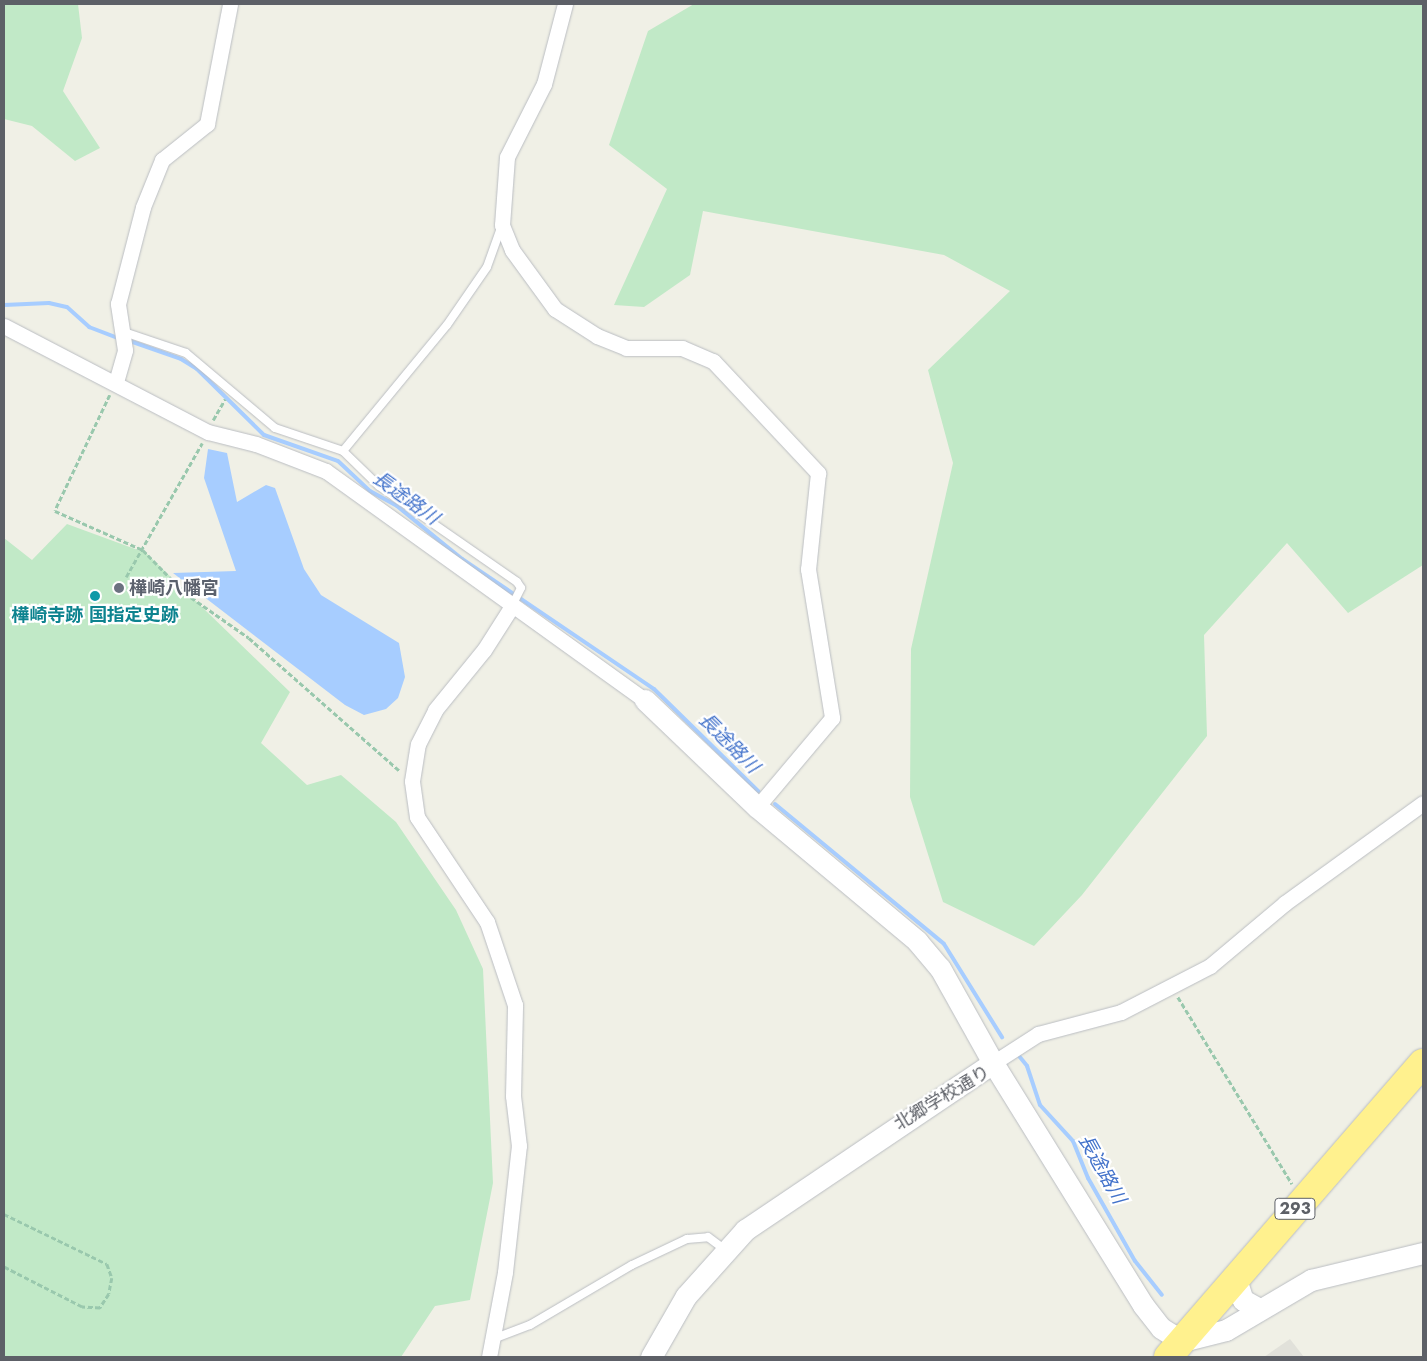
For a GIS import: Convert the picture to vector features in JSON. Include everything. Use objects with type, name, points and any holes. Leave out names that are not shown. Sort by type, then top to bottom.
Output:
[{"type":"highway","name":"293","points":[[1175,1349],[1423,1063]]},
{"type":"street","points":[[116,382],[125,350],[124,332],[118,304],[143,208],[162,160],[207,124],[230,4]]},
{"type":"street","points":[[565,4],[544,84],[507,157],[502,225],[512,250],[555,309],[614,345],[682,348],[713,361],[818,473],[808,569],[832,718],[757,807]]},
{"type":"street","points":[[4,326],[116,382],[208,432],[256,444],[326,471],[644,700],[757,807],[917,941],[940,968],[992,1063],[1038,1034],[1105,1018],[1210,966],[1285,903],[1423,803]]},
{"type":"street","points":[[489,1357],[519,1146],[513,1096],[515,1005],[487,922],[417,817],[412,781],[418,744],[434,710],[484,650],[512,606]]},
{"type":"street","name":"北郷学校通り","points":[[651,1357],[686,1296],[724,1249],[768,1211],[992,1063],[1143,1305],[1175,1349]]},
{"type":"street","points":[[1175,1349],[1226,1330],[1311,1280],[1423,1253]]},
{"type":"street","points":[[1236,1279],[1243,1300],[1259,1309]]},
{"type":"lane","points":[[343,452],[447,325],[488,267],[502,225]]},
{"type":"lane","points":[[124,332],[186,353],[275,428],[343,452],[379,486],[517,582],[521,588],[512,606]]},
{"type":"lane","points":[[493,1339],[530,1325],[632,1265],[687,1239],[708,1237],[724,1249]]},
{"type":"path","points":[[116,382],[56,511],[143,550],[184,594],[249,638],[412,781]]},
{"type":"path","points":[[126,577],[143,550],[224,401]]},
{"type":"path","points":[[1170,985],[1290,1182],[1305,1198]]},
{"type":"path","points":[[4,1214],[107,1264],[112,1278],[109,1294],[100,1308],[82,1306],[4,1267]]},
{"type":"shaded area","points":[[1290,1339],[1304,1357],[1264,1357]]},
{"type":"green space","points":[[4,4],[78,4],[82,38],[63,91],[100,148],[75,161],[32,126],[4,119]]},
{"type":"green space","points":[[694,4],[1423,4],[1423,565],[1348,613],[1287,543],[1204,635],[1207,736],[1082,895],[1034,946],[943,902],[910,797],[911,649],[953,463],[928,370],[1010,291],[944,255],[703,211],[690,275],[644,307],[614,305],[667,189],[609,145],[648,31]]},
{"type":"green space","points":[[67,524],[146,553],[290,692],[261,743],[307,785],[341,775],[396,822],[456,910],[483,969],[493,1183],[470,1300],[435,1306],[401,1357],[4,1357],[4,538],[32,560]]},
{"type":"water","points":[[208,449],[227,453],[237,502],[266,485],[275,488],[304,569],[321,595],[399,643],[405,677],[398,698],[386,709],[364,715],[345,705],[173,573],[236,571],[204,478]]},
{"type":"waterway","name":"長途路川","points":[[4,305],[49,303],[67,307],[89,327],[121,339]]},
{"type":"waterway","name":"長途路川","points":[[127,340],[181,359],[197,369],[264,435],[338,461],[370,491],[397,506],[462,559],[654,689],[758,791]]},
{"type":"waterway","name":"長途路川","points":[[775,804],[944,944],[1002,1037]]},
{"type":"waterway","name":"長途路川","points":[[1019,1056],[1027,1066],[1040,1105],[1073,1141],[1088,1178],[1135,1261],[1162,1295]]},
{"type":"place","name":"樺崎八幡宮","points":[[119,588]]},
{"type":"place","name":"樺崎寺跡 国指定史跡","points":[[95,596]]}]
